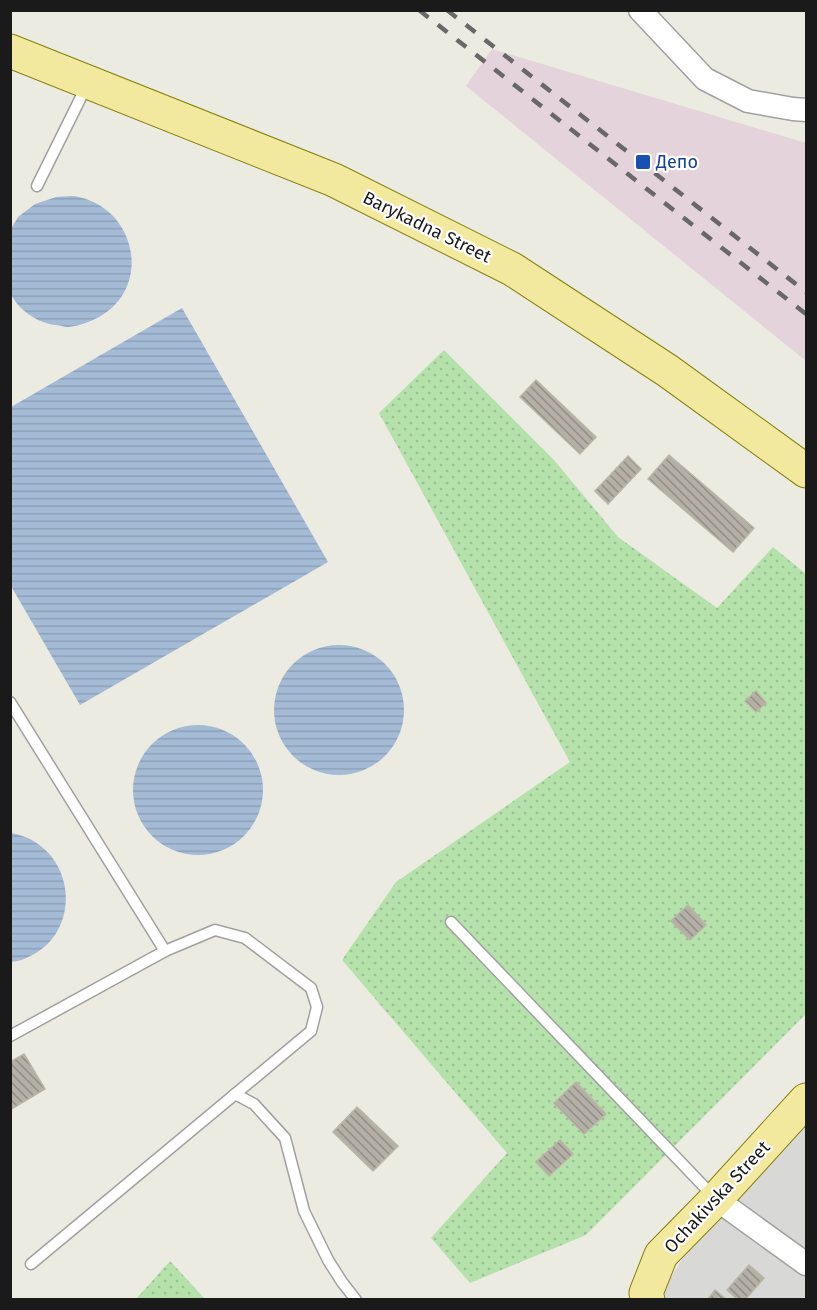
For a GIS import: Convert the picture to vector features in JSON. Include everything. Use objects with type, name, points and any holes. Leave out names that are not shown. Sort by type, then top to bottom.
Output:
[{"type":"main road","name":"Barykadna Street","points":[[10,51],[334,180],[512,269],[669,371],[807,471]]},
{"type":"main road","name":"Ochakivska Street","points":[[644,1297],[662,1255],[716,1200],[807,1100]]},
{"type":"street","points":[[640,10],[705,79],[748,101],[807,110]]},
{"type":"street","points":[[716,1200],[807,1264]]},
{"type":"lane","points":[[37,186],[88,82]]},
{"type":"lane","points":[[10,702],[165,951]]},
{"type":"lane","points":[[451,922],[716,1200]]},
{"type":"lane","points":[[10,1036],[165,951],[215,930],[245,938],[311,988],[317,1007],[311,1031],[31,1264]]},
{"type":"lane","points":[[235,1094],[254,1104],[285,1138],[304,1211],[328,1260],[356,1299]]},
{"type":"shaded area","points":[[492,49],[806,143],[806,361],[466,86]]},
{"type":"shaded area","points":[[806,1119],[806,1299],[661,1300],[659,1295],[693,1243]]},
{"type":"green space","points":[[444,350],[554,460],[618,537],[717,608],[773,547],[806,574],[806,1014],[586,1235],[470,1283],[431,1238],[507,1153],[342,960],[396,882],[570,762],[379,413]]},
{"type":"green space","points":[[170,1261],[205,1299],[136,1299]]},
{"type":"water","points":[[76,196],[99,205],[114,217],[125,233],[131,251],[131,270],[126,288],[116,304],[96,319],[68,327],[35,319],[18,305],[11,294],[11,229],[18,217],[35,204],[56,197]]},
{"type":"water","points":[[182,308],[328,562],[80,705],[11,586],[11,407]]},
{"type":"water","points":[[339,645],[364,650],[385,664],[399,685],[404,710],[399,735],[385,756],[364,770],[339,775],[314,770],[293,756],[279,735],[274,710],[279,685],[293,664],[314,650]]},
{"type":"water","points":[[198,725],[223,730],[244,744],[258,765],[263,790],[258,815],[244,836],[223,850],[198,855],[173,850],[152,836],[138,815],[133,790],[138,765],[152,744],[173,730]]},
{"type":"water","points":[[11,833],[33,841],[49,854],[60,871],[66,891],[65,911],[58,931],[44,947],[24,959],[11,962]]},
{"type":"building","points":[[536,380],[596,437],[580,454],[520,397]]},
{"type":"building","points":[[669,455],[754,528],[733,552],[648,479]]},
{"type":"building","points":[[628,456],[641,469],[608,504],[595,491]]},
{"type":"building","points":[[756,691],[766,703],[756,712],[745,701]]},
{"type":"building","points":[[688,905],[706,925],[690,940],[671,921]]},
{"type":"building","points":[[24,1054],[45,1089],[10,1110],[10,1062]]},
{"type":"building","points":[[576,1082],[606,1114],[584,1134],[554,1103]]},
{"type":"building","points":[[357,1107],[398,1146],[373,1171],[333,1132]]},
{"type":"building","points":[[560,1140],[573,1154],[549,1176],[536,1162]]},
{"type":"building","points":[[749,1265],[764,1278],[745,1300],[738,1300],[727,1290]]},
{"type":"building","points":[[715,1290],[727,1300],[707,1300]]},
{"type":"railway","points":[[419,10],[806,314]]},
{"type":"railway","points":[[447,10],[806,292]]},
{"type":"place","name":"Депо","points":[[643,162]]}]
